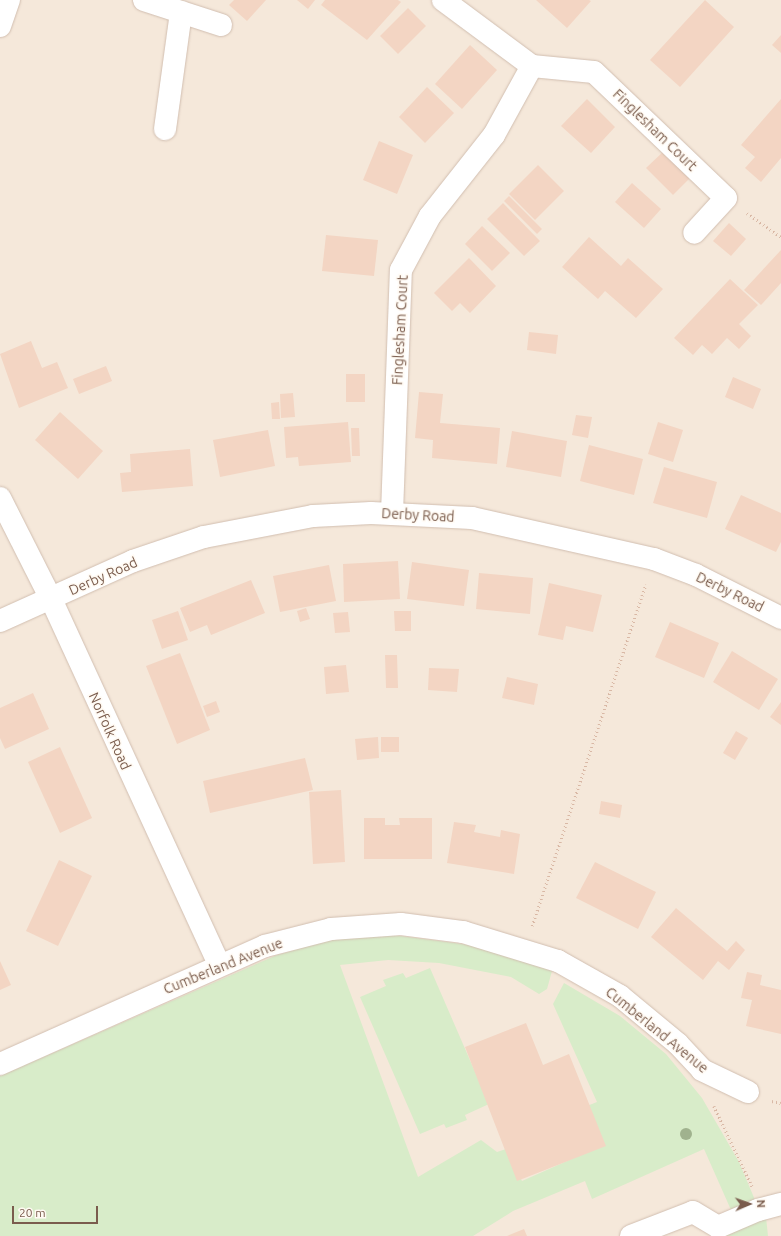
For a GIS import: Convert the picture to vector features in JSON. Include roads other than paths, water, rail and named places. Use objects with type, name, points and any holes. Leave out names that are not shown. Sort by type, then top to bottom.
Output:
[{"type":"street","points":[[0,26],[9,0]]},
{"type":"street","points":[[144,0],[221,25]]},
{"type":"street","points":[[443,0],[532,66]]},
{"type":"street","points":[[165,129],[181,12]]},
{"type":"street","name":"Finglesham Court","points":[[392,513],[401,270],[430,216],[494,135],[532,66],[594,72],[726,198],[694,233]]},
{"type":"street","name":"Norfolk Road","points":[[0,498],[51,599],[219,965]]},
{"type":"street","name":"Derby Road","points":[[0,621],[133,561],[204,537],[313,516],[392,513],[472,518],[522,527],[654,558],[696,575],[781,618]]},
{"type":"street","name":"Cumberland Avenue","points":[[0,1064],[219,965],[303,936],[370,924],[456,931],[524,948],[583,974],[620,996],[678,1044],[702,1070],[748,1092]]},
{"type":"street","points":[[631,1236],[692,1212],[718,1227],[758,1210],[781,1204]]}]
